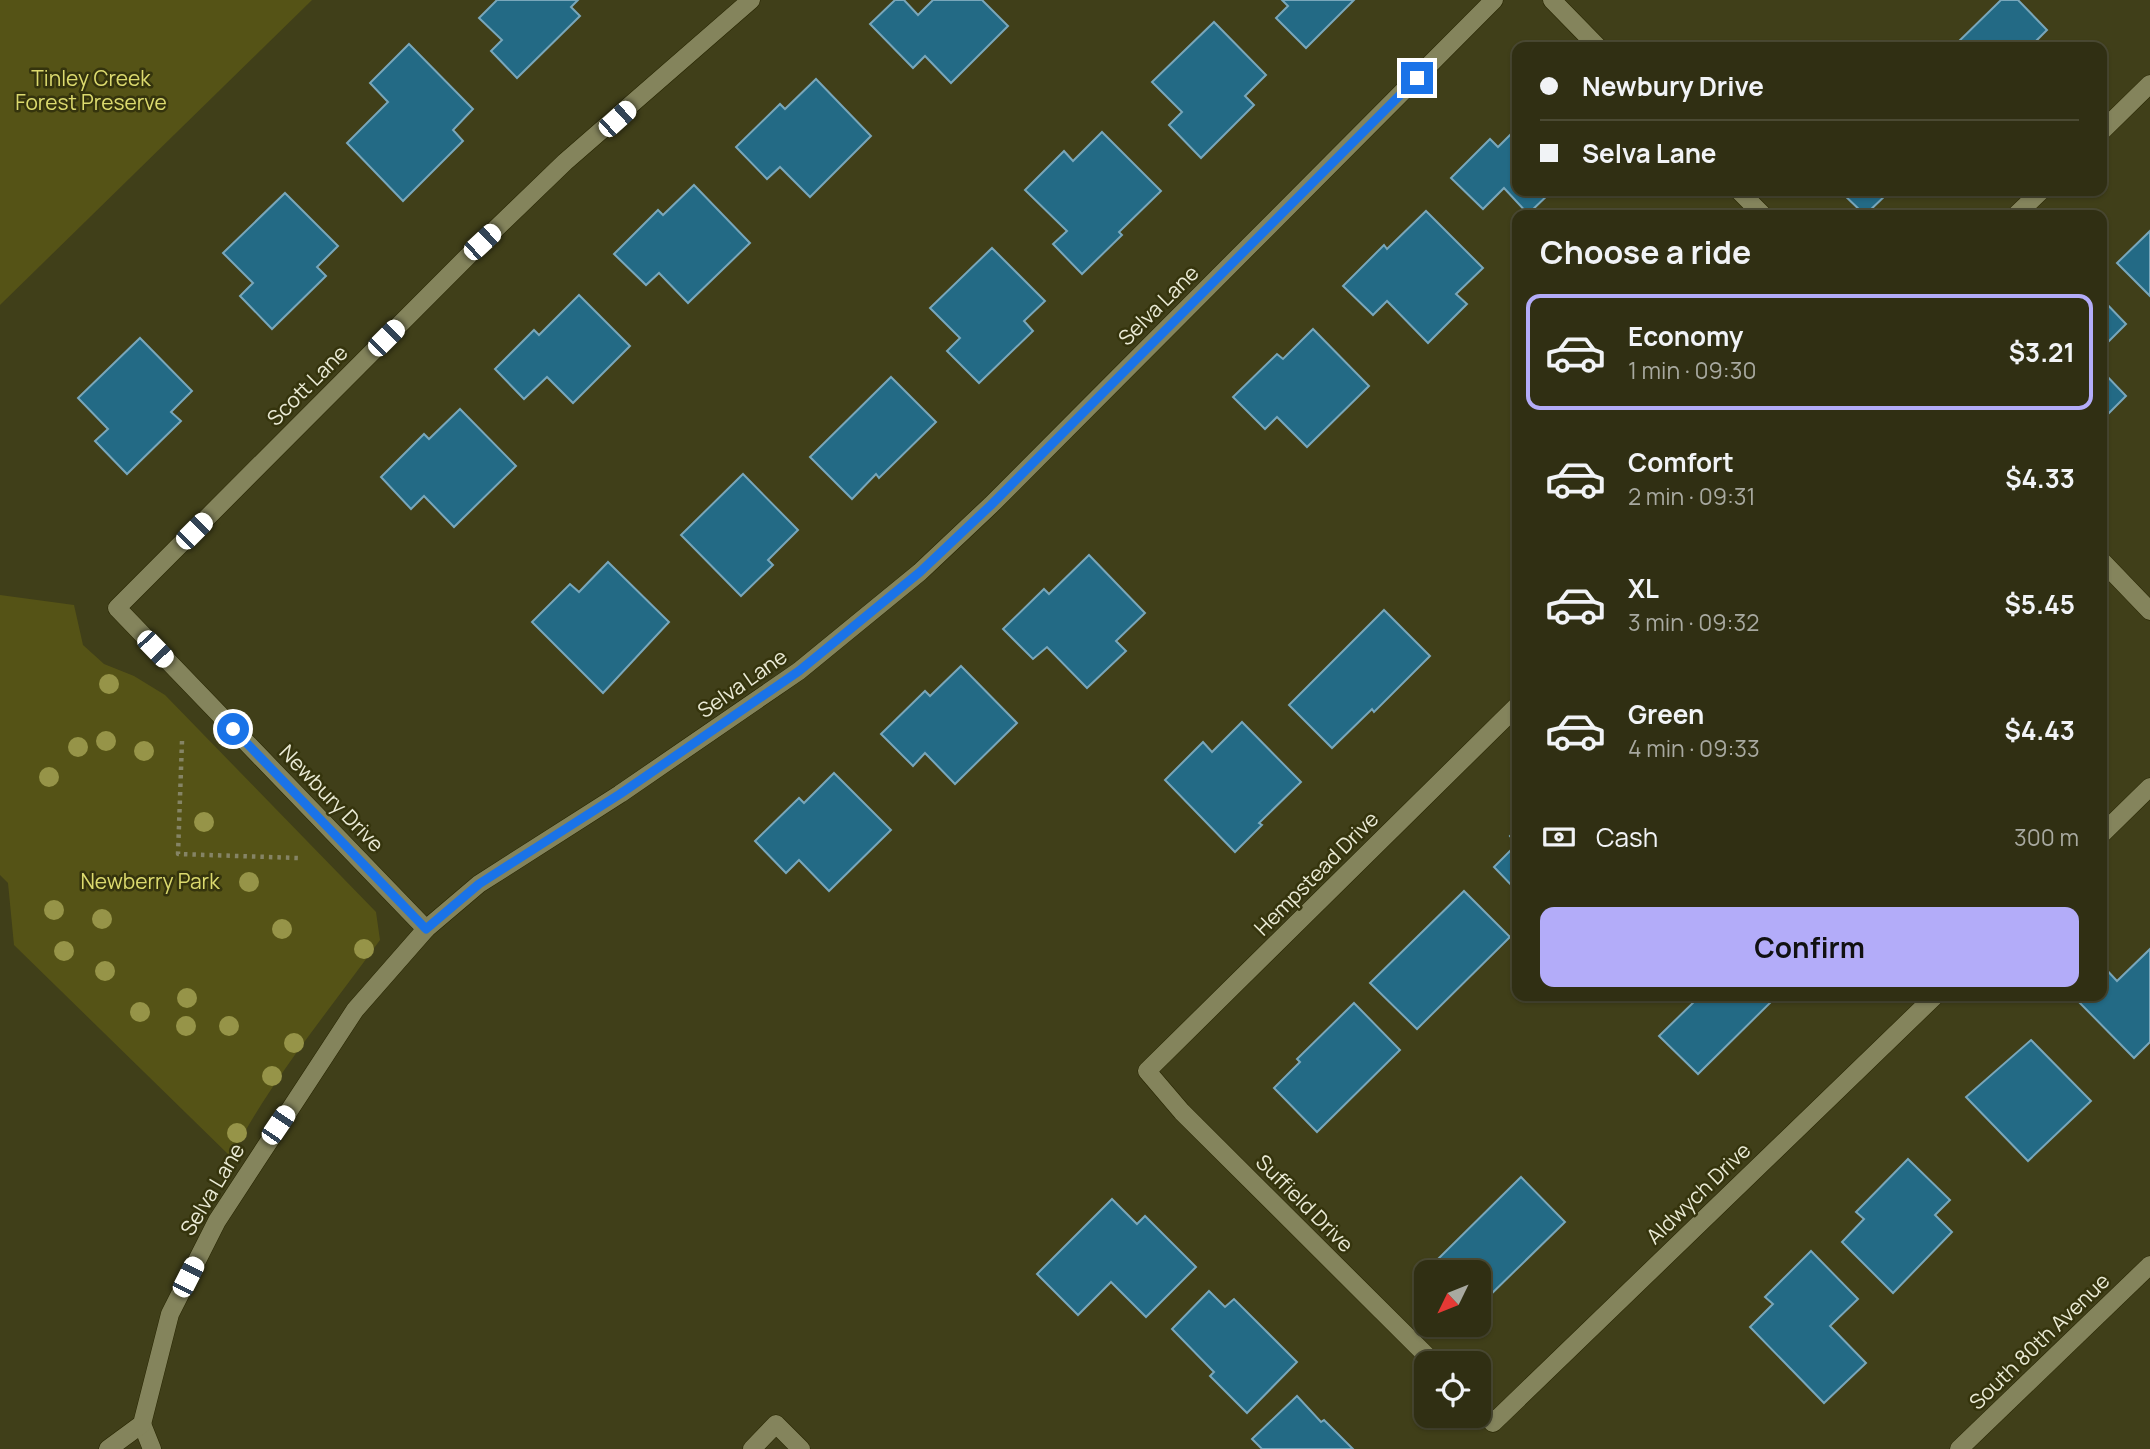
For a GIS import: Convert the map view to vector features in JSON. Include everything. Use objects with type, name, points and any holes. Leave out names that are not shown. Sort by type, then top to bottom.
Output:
[{"type":"street","name":"Scott Lane","points":[[117,608],[565,162],[751,0]]},
{"type":"street","name":"Selva Lane","points":[[142,1424],[170,1314],[217,1220],[355,1010],[426,929],[479,884],[620,794],[799,671],[920,572],[991,505],[1494,0]]},
{"type":"street","points":[[1552,0],[1593,42]]},
{"type":"street","points":[[2107,126],[2150,84]]},
{"type":"street","points":[[1744,196],[1758,210]]},
{"type":"street","points":[[2021,210],[2036,196]]},
{"type":"street","points":[[2107,566],[2150,611]]},
{"type":"street","name":"Newbury Drive","points":[[117,608],[426,929]]},
{"type":"street","name":"Hempstead Drive","points":[[1147,1071],[1512,711]]},
{"type":"street","points":[[2107,829],[2150,788]]},
{"type":"street","name":"Aldwych Drive","points":[[1491,1421],[1493,1423],[1930,1001]]},
{"type":"street","name":"Suffield Drive","points":[[1147,1071],[1182,1112],[1422,1351]]},
{"type":"street","name":"South 80th Avenue","points":[[1959,1449],[2150,1265]]},
{"type":"street","points":[[108,1449],[142,1424],[152,1449]]},
{"type":"street","points":[[752,1449],[776,1424],[801,1449]]},
{"type":"path","points":[[182,741],[178,854],[299,859]]},
{"type":"green space","name":"Tinley Creek Forest Preserve","points":[[0,0],[312,0],[0,305]]},
{"type":"green space","name":"Newberry Park","points":[[0,595],[74,605],[83,645],[104,664],[134,676],[165,695],[376,912],[380,940],[283,1072],[231,1157],[14,945],[8,883],[0,875]]},
{"type":"building","points":[[497,0],[578,0],[571,7],[580,16],[517,78],[491,51],[502,40],[479,18]]},
{"type":"building","points":[[895,0],[904,0],[918,15],[933,0],[982,0],[1008,26],[951,83],[925,56],[913,68],[870,24]]},
{"type":"building","points":[[1282,0],[1354,0],[1306,48],[1276,18],[1288,6]]},
{"type":"building","points":[[2001,0],[2018,0],[2047,30],[2035,42],[1958,42]]},
{"type":"building","points":[[1214,22],[1266,75],[1245,96],[1254,105],[1201,158],[1169,125],[1182,112],[1152,82]]},
{"type":"building","points":[[409,44],[473,109],[453,130],[463,141],[403,201],[347,143],[388,102],[370,83]]},
{"type":"building","points":[[816,79],[871,136],[810,197],[780,167],[767,179],[736,147],[780,104],[785,109]]},
{"type":"building","points":[[1102,132],[1161,191],[1119,232],[1122,235],[1082,274],[1053,244],[1067,231],[1025,190],[1064,151],[1073,161]]},
{"type":"building","points":[[1512,133],[1512,196],[1547,196],[1532,210],[1524,210],[1504,188],[1483,209],[1451,178],[1490,139],[1498,147]]},
{"type":"building","points":[[694,185],[750,243],[688,303],[659,273],[646,285],[614,254],[658,210],[663,215]]},
{"type":"building","points":[[285,193],[338,246],[317,267],[326,276],[272,329],[240,296],[253,283],[223,253]]},
{"type":"building","points":[[1845,196],[1885,196],[1870,210],[1860,210]]},
{"type":"building","points":[[1426,211],[1483,268],[1456,294],[1467,304],[1428,343],[1387,301],[1373,315],[1343,286],[1384,245],[1387,249]]},
{"type":"building","points":[[2150,231],[2150,296],[2117,263]]},
{"type":"building","points":[[992,248],[1045,301],[1024,321],[1033,331],[979,383],[947,351],[960,338],[930,308]]},
{"type":"building","points":[[579,295],[630,346],[573,403],[547,377],[524,399],[495,369],[534,330],[539,335]]},
{"type":"building","points":[[2107,304],[2126,324],[2107,343]]},
{"type":"building","points":[[1313,329],[1369,386],[1307,447],[1277,417],[1265,429],[1233,397],[1277,354],[1283,359]]},
{"type":"building","points":[[140,338],[192,391],[171,412],[181,421],[127,474],[95,441],[108,429],[78,398]]},
{"type":"building","points":[[2107,376],[2126,396],[2107,415]]},
{"type":"building","points":[[891,377],[936,422],[879,478],[876,474],[852,499],[810,457]]},
{"type":"building","points":[[460,409],[516,466],[454,527],[424,496],[411,509],[381,477],[424,434],[429,439]]},
{"type":"building","points":[[743,474],[798,530],[768,560],[773,565],[741,596],[681,535]]},
{"type":"building","points":[[1089,555],[1145,613],[1116,641],[1126,651],[1087,688],[1047,647],[1033,659],[1003,629],[1044,589],[1049,594]]},
{"type":"building","points":[[608,562],[669,622],[603,693],[532,622],[570,584],[579,592]]},
{"type":"building","points":[[1384,610],[1430,656],[1374,712],[1372,709],[1332,748],[1289,705]]},
{"type":"building","points":[[961,666],[1017,723],[955,784],[925,753],[913,766],[881,734],[925,691],[930,696]]},
{"type":"building","points":[[1242,722],[1301,782],[1259,823],[1262,825],[1235,852],[1165,780],[1203,742],[1212,752]]},
{"type":"building","points":[[834,773],[891,830],[829,891],[799,860],[786,873],[755,841],[799,798],[804,803]]},
{"type":"building","points":[[1512,849],[1512,886],[1494,867]]},
{"type":"building","points":[[1464,891],[1510,937],[1417,1029],[1370,983]]},
{"type":"building","points":[[2150,949],[2150,1042],[2134,1058],[2078,1001],[2107,1001],[2107,970],[2117,981]]},
{"type":"building","points":[[1695,1001],[1772,1001],[1698,1074],[1659,1036]]},
{"type":"building","points":[[1354,1003],[1400,1050],[1317,1132],[1274,1088],[1300,1062],[1297,1059]]},
{"type":"building","points":[[2031,1040],[2091,1101],[2028,1161],[1966,1097]]},
{"type":"building","points":[[1908,1159],[1950,1200],[1935,1215],[1952,1232],[1893,1293],[1842,1242],[1864,1219],[1856,1212]]},
{"type":"building","points":[[1521,1177],[1565,1222],[1491,1294],[1491,1260],[1439,1258]]},
{"type":"building","points":[[1112,1199],[1137,1224],[1145,1216],[1196,1267],[1146,1317],[1111,1282],[1078,1315],[1037,1274]]},
{"type":"building","points":[[1811,1251],[1858,1299],[1830,1326],[1866,1363],[1824,1403],[1750,1327],[1773,1304],[1765,1297]]},
{"type":"building","points":[[1209,1291],[1225,1307],[1234,1299],[1297,1362],[1247,1413],[1210,1376],[1214,1372],[1172,1329]]},
{"type":"building","points":[[1297,1396],[1321,1422],[1324,1420],[1353,1449],[1262,1449],[1252,1439]]},
{"type":"route","points":[[233,729],[426,929],[479,884],[717,730],[799,671],[920,572],[991,505],[1417,78]]}]
